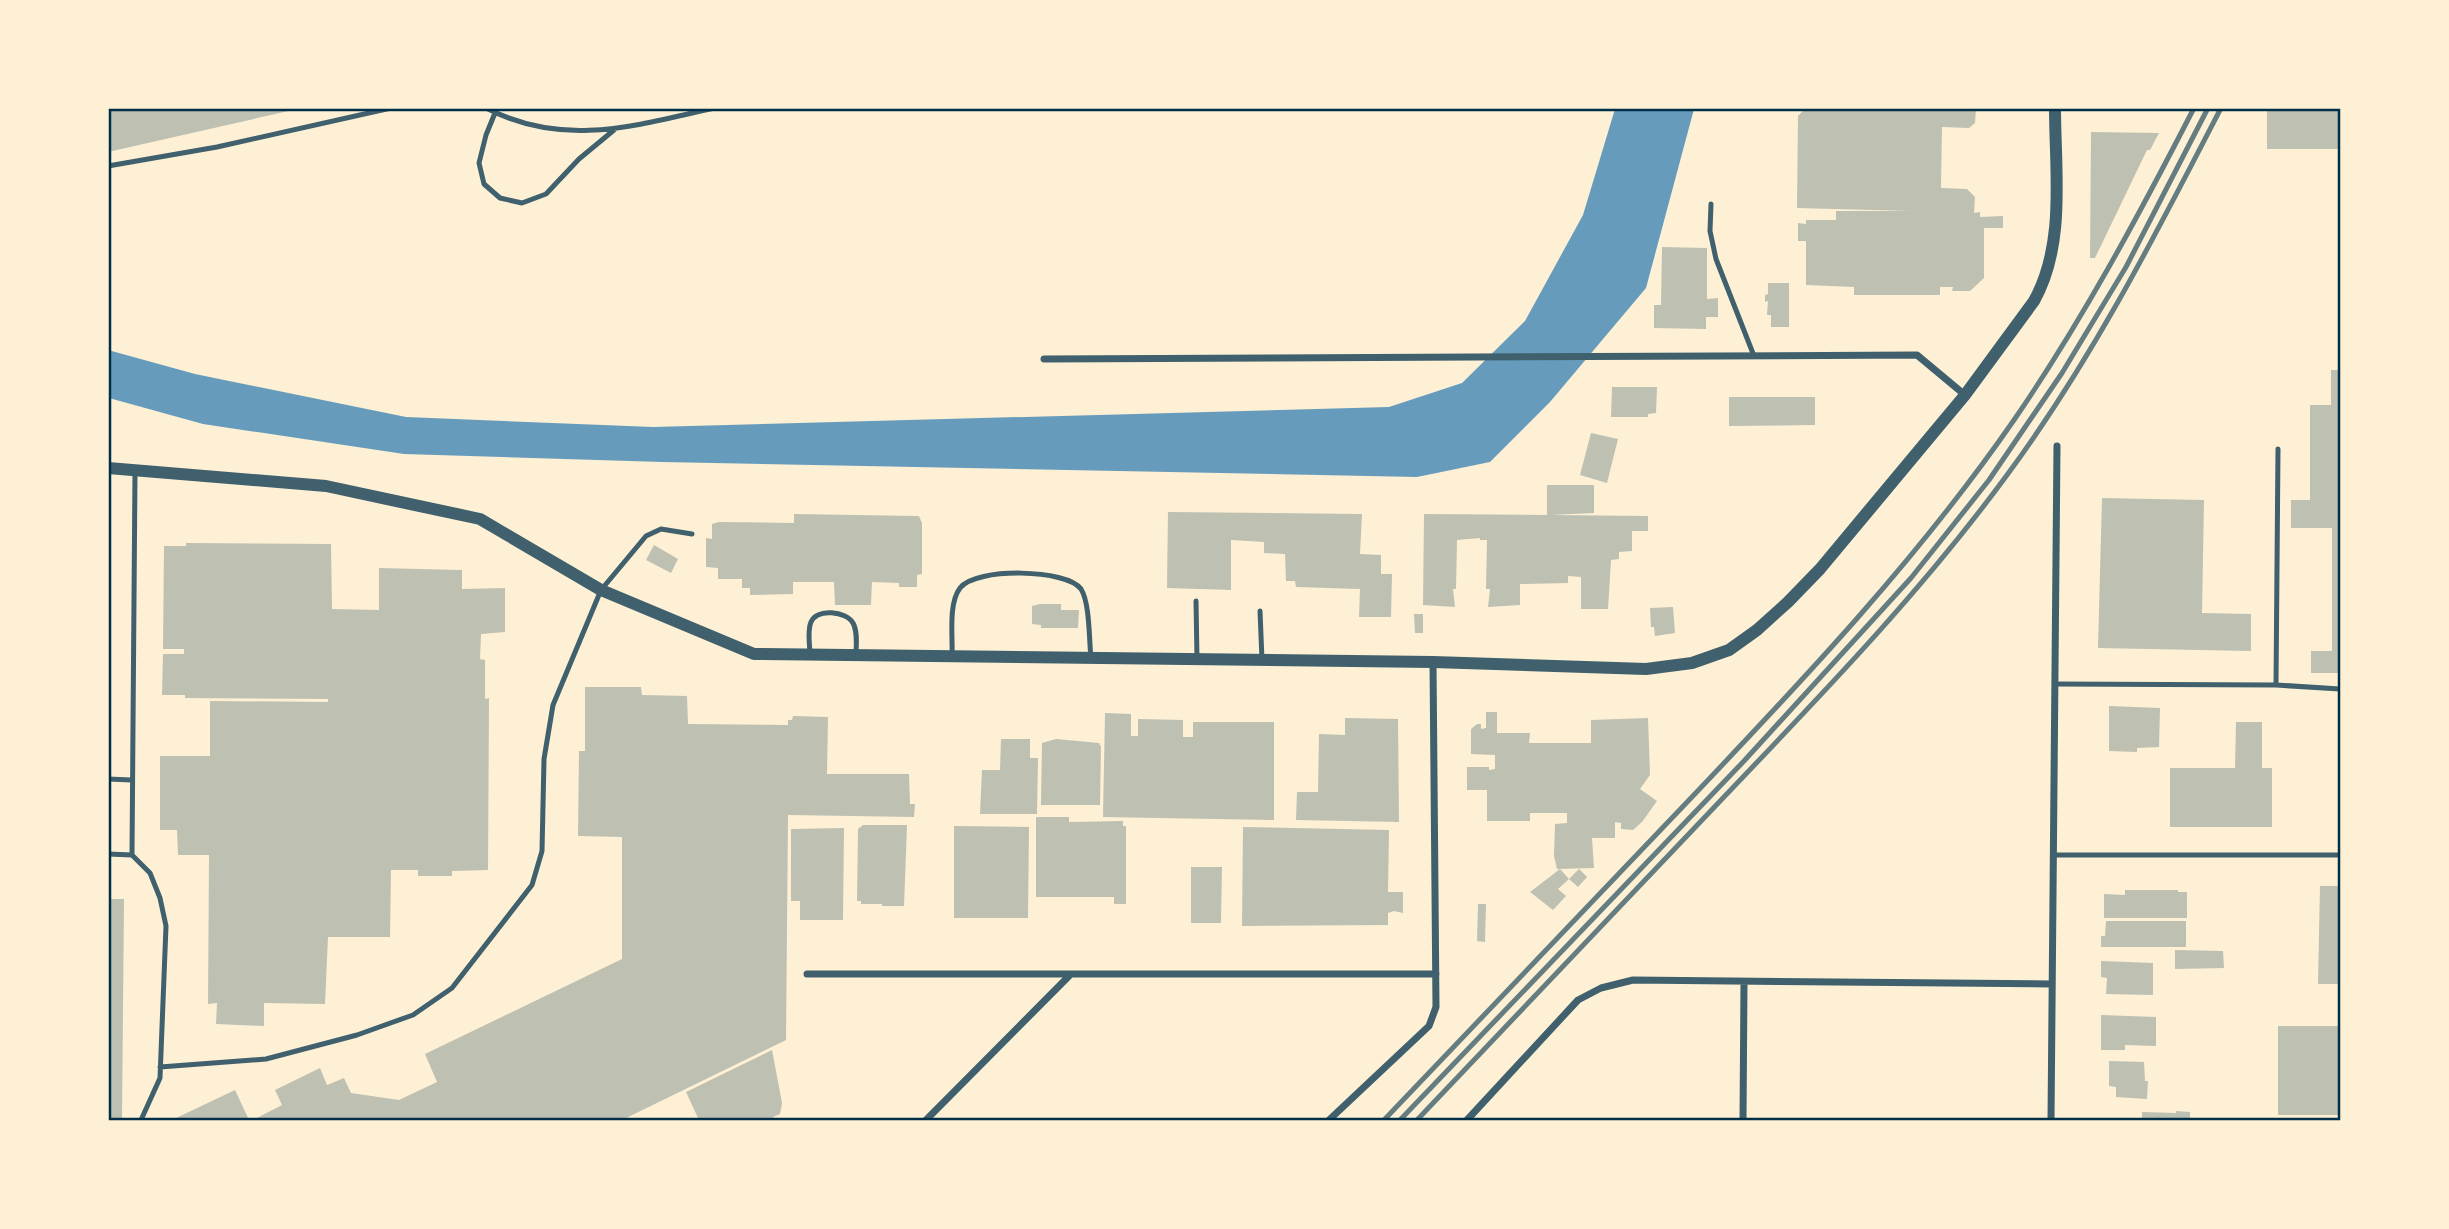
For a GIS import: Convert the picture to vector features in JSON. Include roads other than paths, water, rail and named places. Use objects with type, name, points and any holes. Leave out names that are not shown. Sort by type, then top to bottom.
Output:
[{"type":"street","points":[[108,468],[326,486],[480,519],[601,590],[754,654],[1433,662],[1646,669],[1692,663],[1729,650],[1757,630],[1820,569],[1965,395],[2034,301],[2043,285],[2050,261],[2054,232],[2055,108]]},
{"type":"street","points":[[1044,359],[1917,355],[1965,395]]},
{"type":"street","points":[[2051,1121],[2057,446]]},
{"type":"street","points":[[1329,1121],[1429,1026],[1436,1007],[1433,662]]},
{"type":"street","points":[[807,974],[1436,974]]},
{"type":"street","points":[[926,1121],[1070,975]]},
{"type":"street","points":[[1467,1121],[1578,1000],[1601,988],[1633,981],[2052,984]]},
{"type":"street","points":[[1743,1121],[1744,983]]},
{"type":"lane","points":[[108,166],[217,146],[391,108]]},
{"type":"lane","points":[[486,108],[509,120],[562,130],[614,130],[714,108]]},
{"type":"lane","points":[[495,113],[479,163],[484,184],[500,198],[522,203],[546,194],[579,159],[614,130]]},
{"type":"lane","points":[[1711,204],[1710,231],[1716,259],[1754,356]]},
{"type":"lane","points":[[2276,685],[2278,449]]},
{"type":"lane","points":[[135,469],[132,855],[150,873],[160,898],[166,926],[160,1078],[141,1121]]},
{"type":"lane","points":[[160,1067],[267,1059],[357,1035],[413,1014],[452,988],[532,885],[542,852],[544,759],[553,705],[601,590],[646,536],[661,529],[692,534]]},
{"type":"lane","points":[[952,656],[954,601],[961,587],[972,578],[992,573],[1051,576],[1073,581],[1083,591],[1091,658]]},
{"type":"lane","points":[[1196,601],[1197,659]]},
{"type":"lane","points":[[1260,611],[1262,660]]},
{"type":"lane","points":[[810,655],[810,624],[815,616],[822,613],[839,614],[850,619],[855,627],[856,656]]},
{"type":"lane","points":[[2055,684],[2276,685],[2340,689]]},
{"type":"lane","points":[[108,779],[131,780]]},
{"type":"lane","points":[[108,855],[132,855]]},
{"type":"lane","points":[[2053,855],[2340,855]]},
{"type":"water","points":[[1615,109],[1694,109],[1646,288],[1550,402],[1490,462],[1417,477],[662,462],[404,454],[203,424],[109,398],[108,350],[195,374],[406,417],[653,427],[1389,407],[1462,383],[1525,321],[1583,215]]},
{"type":"railway","points":[[1384,1120],[1776,707],[1860,615],[1940,520],[2014,420],[2063,345],[2131,228],[2194,108]]},
{"type":"railway","points":[[1400,1120],[1744,761],[1911,578],[1989,480],[2062,373],[2126,267],[2208,108]]},
{"type":"railway","points":[[1417,1120],[1834,681],[1941,560],[2007,475],[2095,342],[2221,108]]}]
